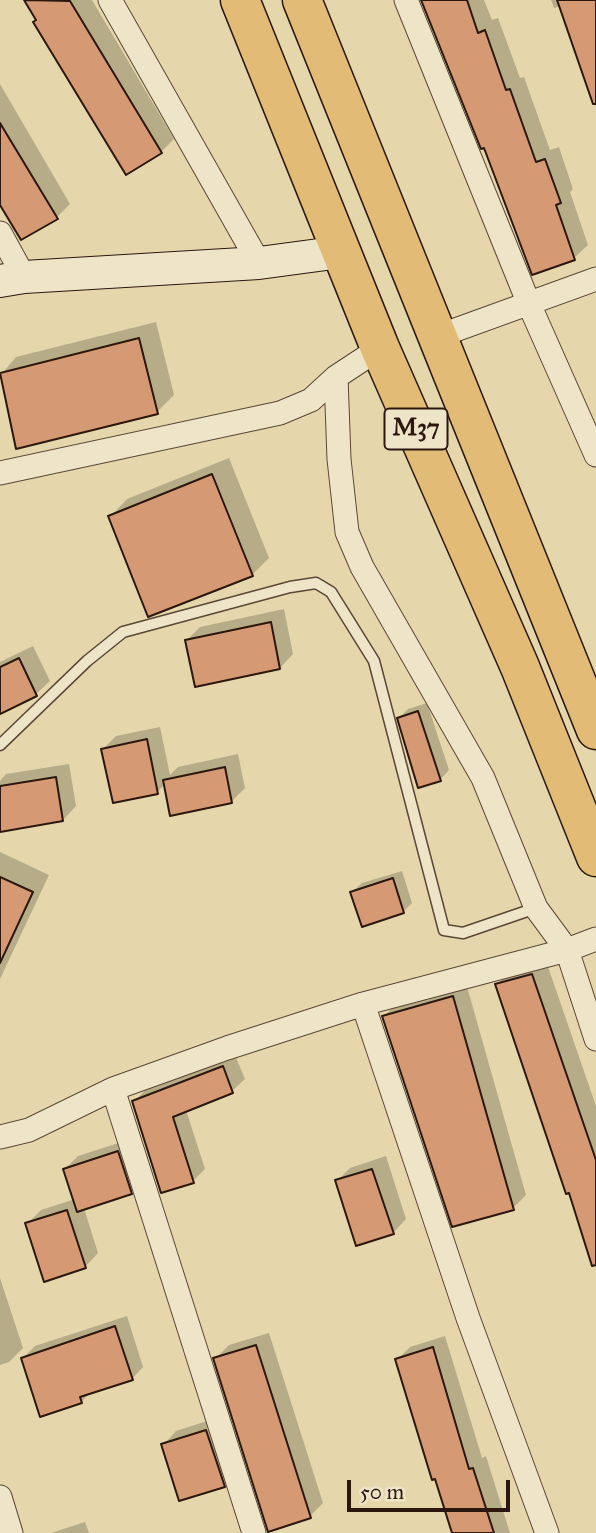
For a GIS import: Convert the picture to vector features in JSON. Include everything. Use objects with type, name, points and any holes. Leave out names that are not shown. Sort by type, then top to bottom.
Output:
[{"type":"highway","name":"M37","points":[[240,0],[380,348],[520,667],[596,857]]},
{"type":"highway","name":"M37","points":[[302,0],[596,730]]},
{"type":"street","points":[[110,0],[259,263]]},
{"type":"street","points":[[406,0],[529,304],[596,455]]},
{"type":"street","points":[[0,233],[12,279],[259,263],[341,252]]},
{"type":"street","points":[[436,337],[596,279]]},
{"type":"street","points":[[0,473],[280,413],[311,400],[336,377],[380,348]]},
{"type":"street","points":[[336,377],[339,459],[347,532],[362,567],[483,778],[536,908],[567,950],[596,1039]]},
{"type":"street","points":[[0,1137],[29,1130],[113,1089],[363,1004],[567,950],[596,939]]},
{"type":"street","points":[[363,1004],[468,1318],[547,1533]]},
{"type":"street","points":[[113,1089],[254,1533]]},
{"type":"street","points":[[0,1497],[11,1533]]},
{"type":"lane","points":[[0,745],[87,661],[123,632],[290,587],[316,583],[331,592],[374,661],[444,930],[463,933],[536,908]]},
{"type":"building","points":[[24,0],[70,1],[162,153],[126,175],[33,22],[36,20]]},
{"type":"building","points":[[421,0],[467,0],[478,33],[485,30],[536,162],[545,159],[561,203],[556,205],[575,260],[532,275],[484,148],[481,149]]},
{"type":"building","points":[[557,0],[596,0],[596,104],[593,104]]},
{"type":"building","points":[[0,123],[58,219],[21,240],[0,205]]},
{"type":"building","points":[[139,338],[158,414],[16,449],[0,373]]},
{"type":"building","points":[[212,474],[253,576],[148,617],[108,516]]},
{"type":"building","points":[[271,622],[280,669],[195,687],[185,640]]},
{"type":"building","points":[[19,658],[37,696],[0,714],[0,667]]},
{"type":"building","points":[[418,711],[441,781],[418,788],[397,718]]},
{"type":"building","points":[[147,739],[158,794],[113,803],[101,749]]},
{"type":"building","points":[[225,767],[232,803],[170,816],[163,780]]},
{"type":"building","points":[[56,777],[63,821],[0,832],[0,786]]},
{"type":"building","points":[[0,877],[33,892],[0,963]]},
{"type":"building","points":[[393,878],[404,913],[362,927],[350,892]]},
{"type":"building","points":[[532,974],[596,1160],[596,1265],[592,1266],[495,984]]},
{"type":"building","points":[[453,996],[514,1210],[452,1227],[382,1016]]},
{"type":"building","points":[[223,1066],[233,1093],[173,1117],[194,1183],[161,1193],[132,1101]]},
{"type":"building","points":[[118,1151],[132,1194],[77,1212],[63,1169]]},
{"type":"building","points":[[372,1169],[394,1234],[356,1246],[335,1180]]},
{"type":"building","points":[[67,1210],[86,1268],[44,1282],[25,1223]]},
{"type":"building","points":[[115,1326],[133,1380],[80,1397],[82,1403],[40,1417],[21,1358]]},
{"type":"building","points":[[256,1345],[311,1518],[268,1532],[213,1358]]},
{"type":"building","points":[[433,1347],[469,1469],[473,1468],[494,1533],[452,1533],[435,1479],[432,1480],[395,1359]]},
{"type":"building","points":[[206,1430],[225,1487],[179,1501],[161,1444]]}]
